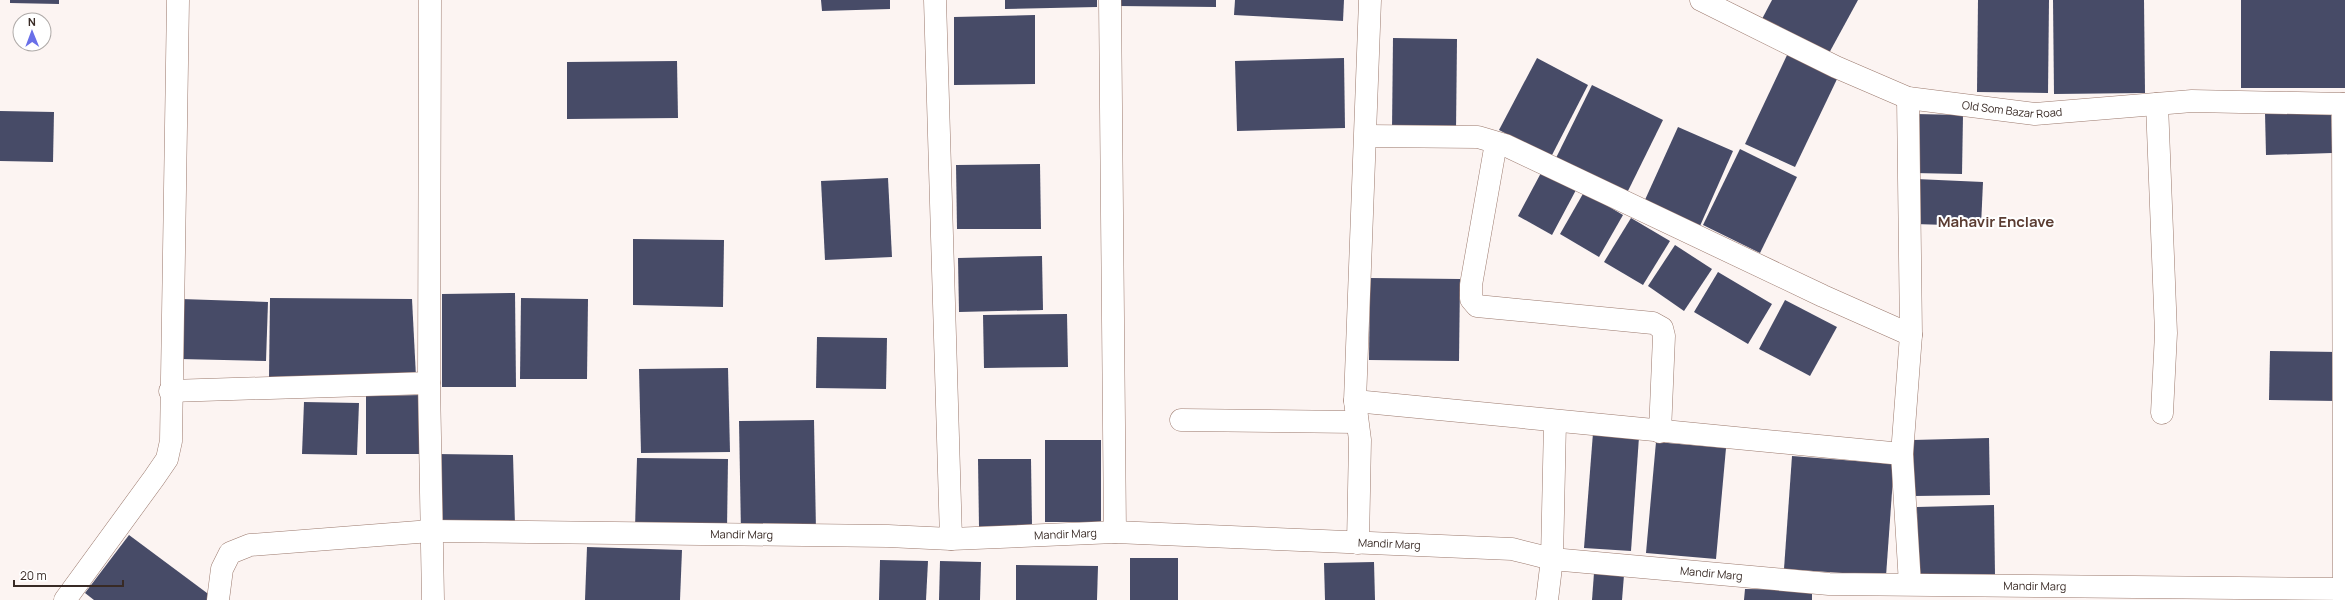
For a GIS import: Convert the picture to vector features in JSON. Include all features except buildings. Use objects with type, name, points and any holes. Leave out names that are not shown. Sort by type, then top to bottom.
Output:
[{"type":"street","points":[[65,600],[167,459],[171,441],[170,391],[178,0]]},
{"type":"street","points":[[430,0],[429,383],[433,600]]},
{"type":"street","points":[[935,0],[951,539]]},
{"type":"street","points":[[1110,0],[1115,532]]},
{"type":"street","points":[[1358,543],[1360,440],[1356,412],[1370,0]]},
{"type":"street","name":"Old Som Bazar Road","points":[[1701,0],[1836,66],[1908,98],[2035,114],[2192,101],[2344,104]]},
{"type":"street","points":[[1908,98],[1911,335],[1902,454],[1910,584]]},
{"type":"street","points":[[2157,104],[2166,333],[2162,413]]},
{"type":"street","points":[[2344,104],[2345,593]]},
{"type":"street","points":[[1366,136],[1478,137],[1496,143],[1823,296],[1911,335]]},
{"type":"street","points":[[1496,143],[1471,285],[1471,298],[1477,306],[1654,322],[1662,328],[1664,336],[1660,432]]},
{"type":"street","points":[[170,391],[429,383]]},
{"type":"street","points":[[1181,420],[1356,412],[1555,422],[1902,454]]},
{"type":"street","points":[[1547,600],[1552,559],[1555,422]]},
{"type":"street","name":"Mandir Marg","points":[[218,600],[222,569],[230,553],[250,545],[431,531],[888,536],[951,539],[1115,532],[1512,549],[1552,559],[1829,592],[1910,584],[2345,593]]},
{"type":"district","name":"Mahavir Enclave","points":[[1996,222]]}]
